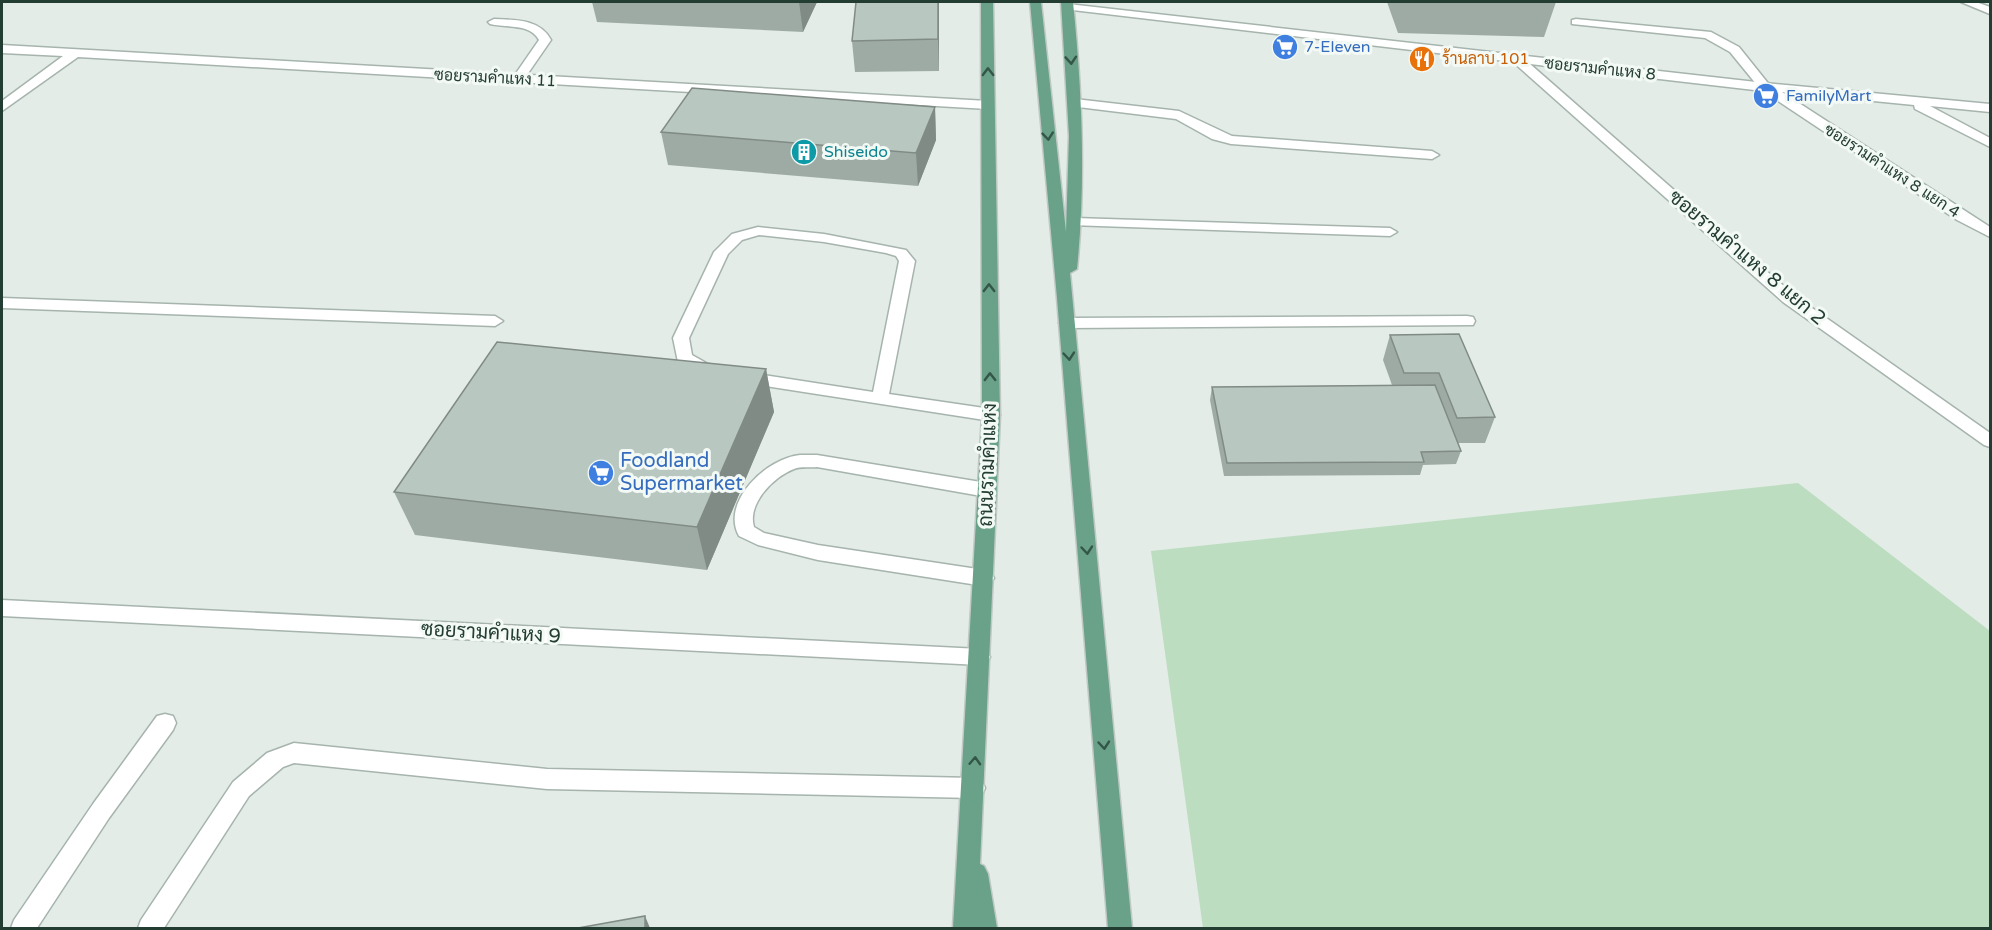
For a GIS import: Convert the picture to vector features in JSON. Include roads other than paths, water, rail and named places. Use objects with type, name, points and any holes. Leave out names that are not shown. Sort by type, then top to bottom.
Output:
[{"type":"main road","name":"ถนนรามคำแหง","points":[[965,928],[974,788],[991,415],[987,2]]},
{"type":"main road","points":[[1065,298],[1075,222],[1075,103],[1067,4]]},
{"type":"main road","points":[[1035,8],[1065,298],[1120,928]]},
{"type":"main road","points":[[971,840],[985,928]]},
{"type":"street","points":[[1967,2],[1990,11]]},
{"type":"street","name":"ซอยรามคำแหง 8","points":[[1067,4],[1765,87],[1990,108]]},
{"type":"street","points":[[494,22],[527,27],[543,34],[545,40],[518,80]]},
{"type":"street","points":[[1576,22],[1707,35],[1726,41],[1742,55],[1765,87]]},
{"type":"street","name":"ซอยรามคำแหง 11","points":[[2,49],[988,105]]},
{"type":"street","points":[[2,107],[74,54]]},
{"type":"street","name":"ซอยรามคำแหง 8 แยก 2","points":[[1517,59],[1788,298],[1990,441]]},
{"type":"street","name":"ซอยรามคำแหง 8 แยก 4","points":[[1765,87],[1990,233]]},
{"type":"street","points":[[1911,101],[1990,142]]},
{"type":"street","points":[[1075,103],[1179,115],[1217,136],[1231,140],[1432,155]]},
{"type":"street","points":[[1075,222],[1390,232]]},
{"type":"street","points":[[880,399],[908,261],[901,253],[834,240],[758,231],[737,237],[721,252],[681,338],[684,358],[704,369],[753,380],[880,399],[991,415]]},
{"type":"street","points":[[2,303],[495,321]]},
{"type":"street","points":[[1066,322],[1467,321]]},
{"type":"street","points":[[984,578],[795,549],[754,538],[746,531],[744,522],[747,506],[761,481],[794,462],[817,461],[987,490]]},
{"type":"street","name":"ซอยรามคำแหง 9","points":[[2,608],[980,657]]},
{"type":"street","points":[[23,928],[101,812],[165,723]]},
{"type":"street","points":[[150,928],[241,789],[275,760],[294,753],[547,779],[974,788]]},
{"type":"place","name":"7-Eleven","points":[[1285,47]]},
{"type":"place","name":"ร้านลาบ 101","points":[[1422,59]]},
{"type":"place","name":"FamilyMart","points":[[1766,96]]},
{"type":"place","name":"Shiseido","points":[[804,152]]},
{"type":"place","name":"Foodland Supermarket","points":[[601,473]]}]
